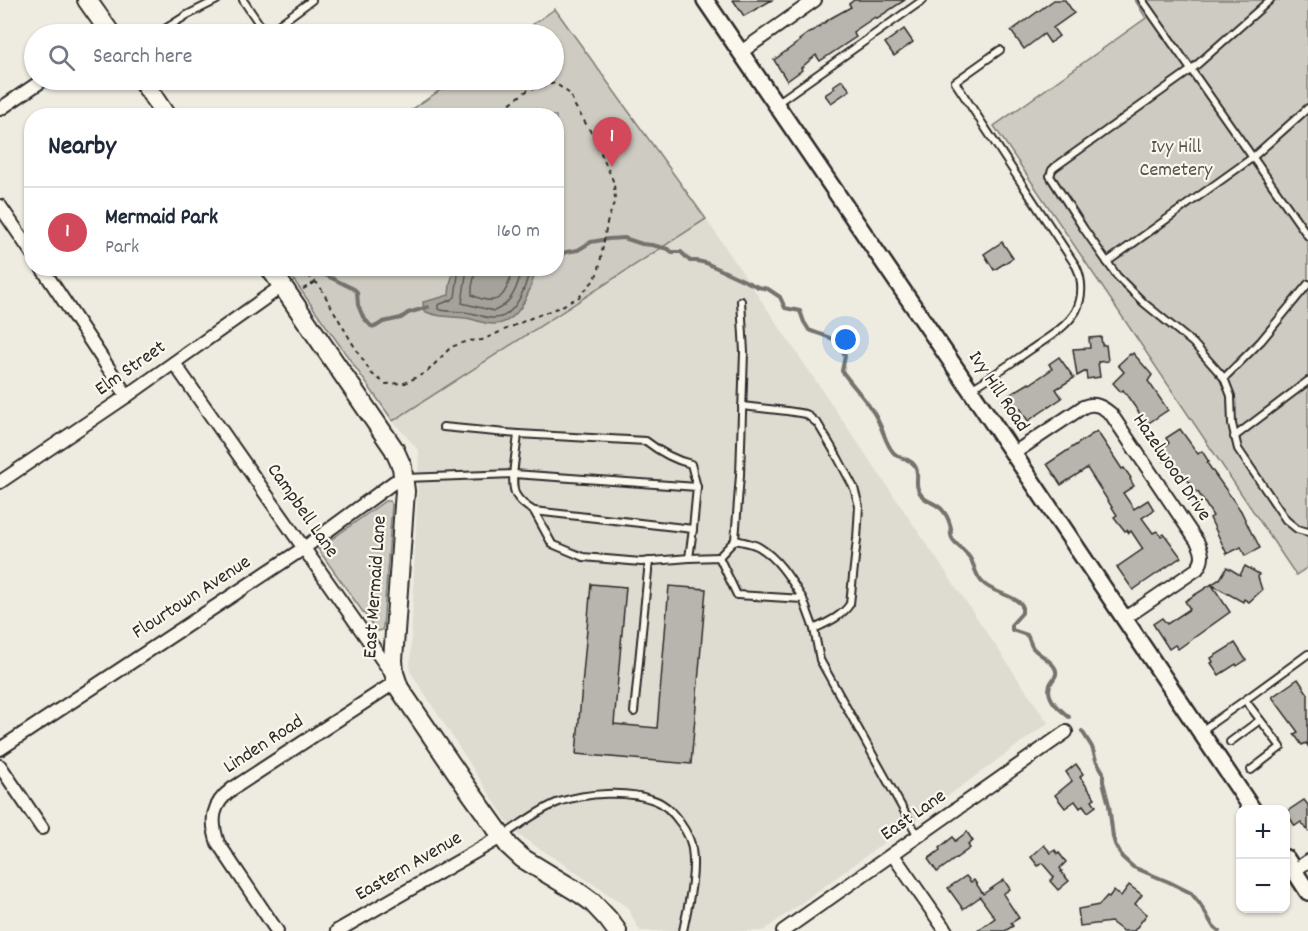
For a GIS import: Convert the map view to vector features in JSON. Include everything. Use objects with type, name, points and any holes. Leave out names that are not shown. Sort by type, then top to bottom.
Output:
[{"type":"main road","points":[[87,0],[103,24]]},
{"type":"main road","points":[[149,90],[161,108]]},
{"type":"main road","name":"East Mermaid Lane","points":[[278,276],[290,289],[400,460],[404,478],[404,511],[393,668],[403,695],[501,837],[515,853],[592,902],[617,931]]},
{"type":"street","name":"Ivy Hill Road","points":[[705,0],[1014,453],[1250,805]]},
{"type":"street","points":[[741,52],[815,0]]},
{"type":"street","points":[[0,109],[28,90]]},
{"type":"street","points":[[0,206],[24,241]]},
{"type":"street","points":[[47,276],[127,396]]},
{"type":"street","name":"Elm Street","points":[[0,482],[174,363],[290,289]]},
{"type":"street","name":"Campbell Lane","points":[[174,363],[397,681]]},
{"type":"street","name":"Hazelwood Drive","points":[[1014,453],[1083,407],[1092,404],[1102,407],[1111,414],[1198,543],[1203,559],[1197,569],[1125,618]]},
{"type":"street","name":"Flourtown Avenue","points":[[0,748],[304,548],[394,482],[404,478]]},
{"type":"street","name":"Linden Road","points":[[277,931],[218,843],[213,817],[216,808],[224,795],[232,789],[397,681]]},
{"type":"street","name":"East Lane","points":[[783,931],[1066,732]]},
{"type":"street","points":[[0,766],[42,828]]},
{"type":"street","name":"Eastern Avenue","points":[[337,931],[501,837]]},
{"type":"street","points":[[893,855],[946,931]]},
{"type":"street","points":[[1308,861],[1290,864],[1308,892]]},
{"type":"lane","points":[[173,24],[217,0]]},
{"type":"lane","points":[[243,0],[259,24]]},
{"type":"lane","points":[[280,24],[312,0]]},
{"type":"lane","points":[[777,103],[923,0]]},
{"type":"lane","points":[[1142,0],[1308,236]]},
{"type":"lane","points":[[1270,0],[1191,70],[1055,167],[1050,173],[1051,180],[1117,276],[1132,293],[1193,343],[1224,378],[1231,396],[1234,437],[1238,449],[1281,514],[1297,529],[1308,532]]},
{"type":"lane","points":[[971,390],[1049,337],[1069,320],[1076,310],[1081,291],[1080,273],[1076,266],[955,81],[1000,50]]},
{"type":"lane","points":[[1107,262],[1252,158],[1308,108]]},
{"type":"lane","points":[[1224,378],[1261,341],[1308,284]]},
{"type":"lane","points":[[534,511],[552,544],[583,557],[641,562],[719,557],[735,540],[740,475],[744,352],[741,301]]},
{"type":"lane","points":[[1234,437],[1308,381]]},
{"type":"lane","points":[[742,406],[806,414],[818,424],[854,488],[859,506],[850,604],[845,612],[814,630]]},
{"type":"lane","points":[[442,427],[646,441],[671,458],[691,464],[697,487],[688,558]]},
{"type":"lane","points":[[518,434],[513,484],[515,494],[522,503],[534,511],[693,529]]},
{"type":"lane","points":[[404,478],[514,474],[697,487]]},
{"type":"lane","points":[[735,540],[758,546],[777,562],[803,599],[814,630],[820,660],[919,837]]},
{"type":"lane","points":[[719,557],[737,595],[803,599]]},
{"type":"lane","points":[[634,712],[649,561]]},
{"type":"lane","points":[[1200,731],[1308,654]]},
{"type":"lane","points":[[1245,700],[1281,747],[1251,770]]},
{"type":"lane","points":[[1230,742],[1260,720]]},
{"type":"lane","points":[[501,837],[556,803],[580,796],[604,793],[656,800],[671,811],[685,830],[692,847],[693,866],[683,931]]},
{"type":"path","points":[[504,108],[528,90]]},
{"type":"path","points":[[308,276],[319,285],[372,374],[386,384],[405,383],[427,372],[451,347],[468,341],[482,340],[579,297],[595,279],[599,269],[607,223],[615,200],[614,183],[594,137],[570,94],[564,90]]},
{"type":"path","points":[[290,289],[316,282]]},
{"type":"shaded area","points":[[706,219],[1048,723],[763,931],[640,931],[627,907],[514,832],[410,671],[419,451],[393,421]]},
{"type":"green space","name":"Ivy Hill Cemetery","points":[[1135,0],[1308,0],[1308,567],[1296,575],[994,126],[1146,18]]},
{"type":"green space","points":[[555,9],[706,219],[393,421],[291,276],[564,276],[564,108],[414,108],[440,90],[564,90],[564,24],[533,24]]},
{"type":"green space","points":[[385,501],[390,501],[392,505],[383,627],[378,631],[318,549]]},
{"type":"water","points":[[452,276],[534,276],[523,304],[517,312],[502,323],[493,324],[440,316],[424,311],[423,302],[449,295]]},
{"type":"building","points":[[733,0],[772,0],[744,16]]},
{"type":"building","points":[[854,0],[905,0],[853,32],[856,37],[820,61],[816,55],[801,68],[802,70],[787,81],[774,60],[810,32],[851,7],[849,4]]},
{"type":"building","points":[[1054,0],[1065,0],[1074,13],[1053,28],[1059,36],[1050,43],[1044,34],[1024,49],[1011,31]]},
{"type":"building","points":[[904,29],[913,42],[894,56],[885,43]]},
{"type":"building","points":[[842,80],[850,90],[831,103],[825,95]]},
{"type":"building","points":[[1002,242],[1013,258],[994,270],[984,254]]},
{"type":"building","points":[[1101,337],[1102,345],[1106,345],[1108,361],[1098,362],[1100,377],[1087,379],[1086,371],[1077,376],[1073,349],[1090,348],[1089,338]]},
{"type":"building","points":[[1133,353],[1152,375],[1148,381],[1168,410],[1147,424],[1123,390],[1121,392],[1113,383],[1124,372],[1118,365]]},
{"type":"building","points":[[1059,357],[1074,378],[1056,389],[1062,398],[1028,421],[1020,408],[1011,414],[1001,400],[1052,369],[1049,364]]},
{"type":"building","points":[[1180,429],[1198,454],[1202,451],[1209,462],[1207,463],[1241,511],[1260,548],[1245,556],[1241,547],[1227,554],[1210,518],[1213,516],[1198,492],[1186,477],[1181,480],[1167,459],[1164,461],[1158,451],[1169,443],[1166,438]]},
{"type":"building","points":[[1097,431],[1122,469],[1124,468],[1131,478],[1134,486],[1123,493],[1134,509],[1148,500],[1154,510],[1142,518],[1153,533],[1157,531],[1161,536],[1164,534],[1181,557],[1133,590],[1117,567],[1143,549],[1131,531],[1129,533],[1125,531],[1114,517],[1117,515],[1087,468],[1061,485],[1047,464]]},
{"type":"building","points":[[1245,566],[1259,574],[1262,590],[1249,602],[1244,599],[1243,602],[1212,585],[1230,612],[1178,649],[1175,645],[1169,649],[1153,624],[1162,618],[1167,624],[1190,609],[1185,601],[1220,579],[1227,567],[1240,575]]},
{"type":"building","points":[[591,584],[626,587],[614,724],[657,728],[669,586],[706,589],[691,764],[576,754]]},
{"type":"building","points":[[1235,643],[1246,660],[1219,675],[1211,663],[1213,662],[1211,658]]},
{"type":"building","points":[[1298,679],[1308,694],[1308,746],[1306,743],[1302,745],[1294,734],[1298,732],[1272,697]]},
{"type":"building","points":[[1076,764],[1083,774],[1080,777],[1095,798],[1092,800],[1096,806],[1088,812],[1083,805],[1080,808],[1075,801],[1065,808],[1055,795],[1072,781],[1066,772]]},
{"type":"building","points":[[1304,800],[1308,805],[1308,831],[1301,822],[1295,826],[1290,818],[1290,809]]},
{"type":"building","points":[[967,832],[973,841],[968,845],[970,848],[937,872],[928,859],[953,837],[955,841]]},
{"type":"building","points":[[1044,845],[1051,853],[1055,850],[1059,853],[1066,862],[1060,868],[1069,881],[1058,890],[1050,881],[1054,877],[1042,863],[1038,866],[1031,857]]},
{"type":"building","points":[[966,876],[971,882],[974,880],[983,894],[1004,880],[1010,889],[1003,894],[1019,918],[1011,923],[1013,926],[1005,931],[977,931],[995,918],[980,897],[963,909],[948,888]]},
{"type":"building","points":[[1129,885],[1142,895],[1135,904],[1147,914],[1134,931],[1123,931],[1111,922],[1080,926],[1078,909],[1099,905],[1114,890],[1121,896]]},
{"type":"waterway","points":[[564,253],[578,250],[591,242],[624,238],[672,252],[681,252],[690,261],[706,263],[758,287],[768,289],[780,297],[785,308],[800,311],[809,330],[833,339],[845,356],[842,371],[872,410],[893,452],[913,463],[917,469],[919,492],[944,512],[950,524],[953,540],[970,558],[980,579],[986,586],[1013,598],[1022,605],[1022,613],[1012,624],[1012,630],[1027,635],[1033,648],[1055,668],[1056,673],[1050,685],[1050,695],[1055,704],[1069,717]]},
{"type":"waterway","points":[[327,276],[357,292],[358,305],[363,317],[371,326],[375,327],[383,322],[401,318],[408,313],[428,307]]},
{"type":"waterway","points":[[1082,731],[1103,772],[1113,837],[1122,857],[1133,867],[1191,893],[1213,926],[1219,931]]},
{"type":"place","name":"Mermaid Park","points":[[612,167]]}]
